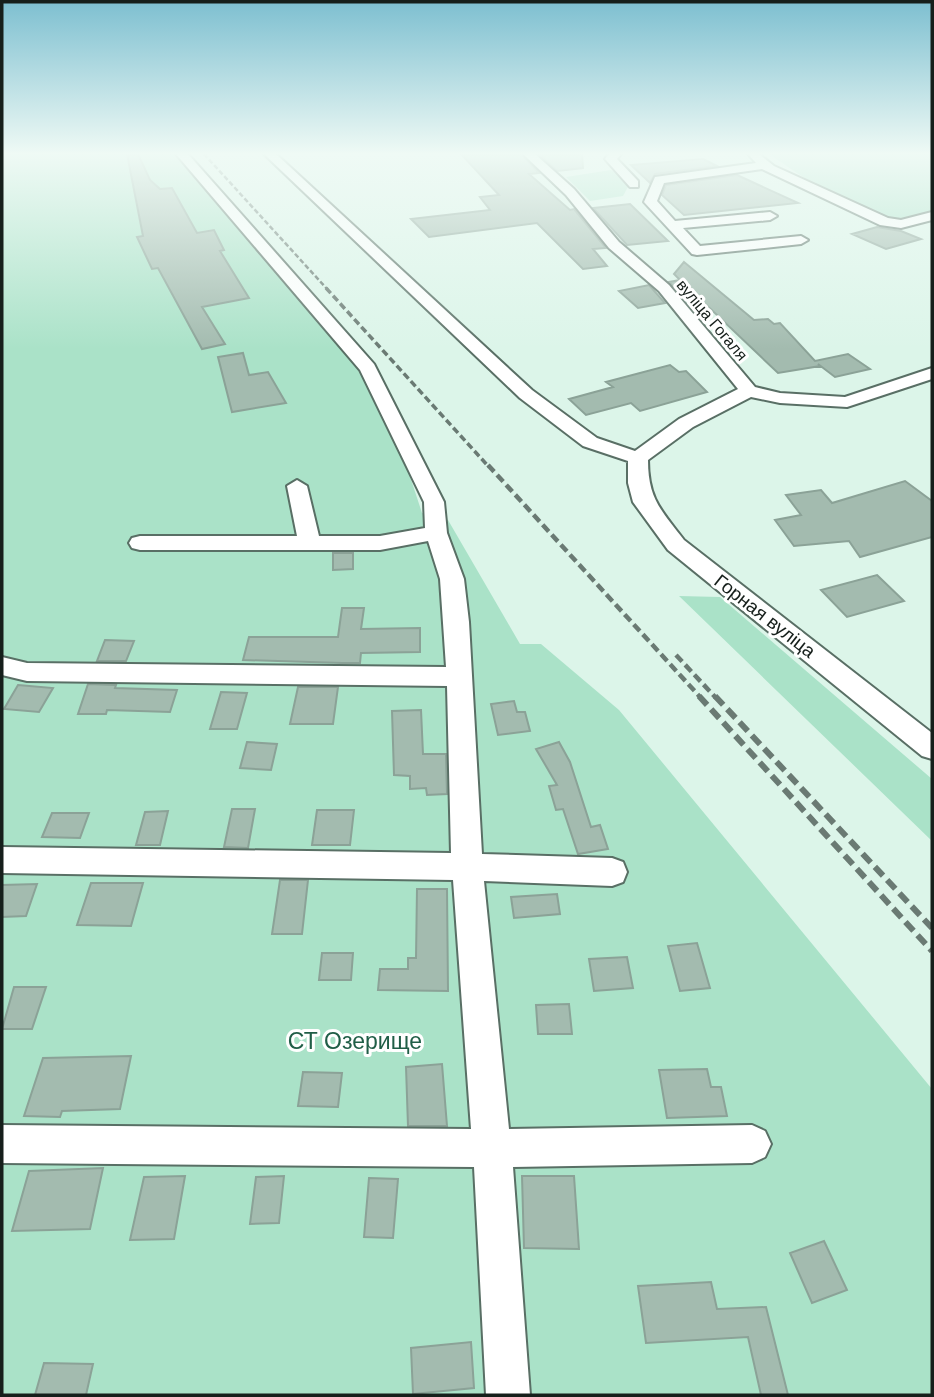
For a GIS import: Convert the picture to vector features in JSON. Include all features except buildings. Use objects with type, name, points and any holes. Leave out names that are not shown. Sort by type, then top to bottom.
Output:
[{"type":"street","points":[[239,219],[368,368],[434,502],[436,527],[452,579],[467,867],[492,1148],[508,1395]]},
{"type":"street","points":[[340,219],[526,394],[590,442],[638,458],[686,423],[749,391],[830,403],[882,392],[932,373]]},
{"type":"street","name":"вуліца Гогаля","points":[[593,219],[614,245],[664,288],[749,391]]},
{"type":"street","points":[[667,219],[697,251],[801,240]]},
{"type":"street","points":[[673,225],[736,219]]},
{"type":"street","points":[[879,219],[901,224],[920,219]]},
{"type":"street","name":"Горная вуліца","points":[[638,458],[638,483],[643,502],[676,545],[932,748]]},
{"type":"street","points":[[298,486],[310,543]]},
{"type":"street","points":[[140,543],[391,542],[436,527]]},
{"type":"street","points":[[2,666],[27,672],[459,677]]},
{"type":"street","points":[[2,860],[467,867]]},
{"type":"street","points":[[2,1144],[492,1148],[752,1144]]},
{"type":"lane","points":[[467,867],[612,872]]},
{"type":"green space","name":"СТ Озерище","points":[[2,219],[230,219],[358,369],[401,449],[422,513],[448,520],[520,644],[541,644],[619,710],[932,1089],[932,1395],[2,1395]]},
{"type":"green space","points":[[679,596],[720,597],[932,779],[932,841]]},
{"type":"railway","points":[[263,219],[328,290]]},
{"type":"railway","points":[[326,288],[489,467]]},
{"type":"railway","points":[[488,465],[701,698]]},
{"type":"railway","points":[[676,655],[716,698]]},
{"type":"railway","points":[[699,696],[932,951]]},
{"type":"railway","points":[[715,696],[932,928]]}]
